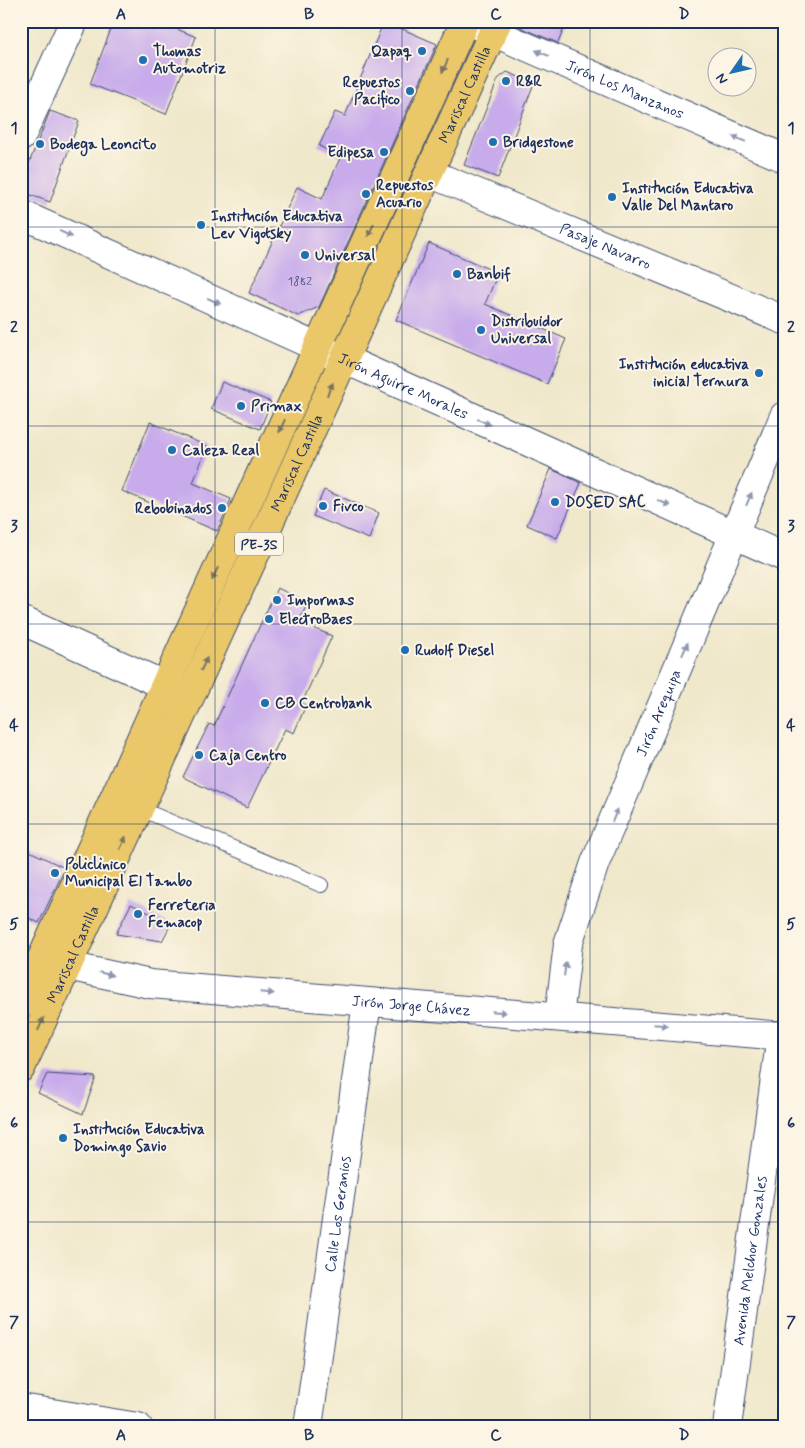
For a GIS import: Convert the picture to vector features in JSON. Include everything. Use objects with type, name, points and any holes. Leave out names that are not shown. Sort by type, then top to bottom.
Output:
[{"type":"highway","name":"Mariscal Castilla","points":[[21,1068],[55,961],[165,685],[466,21]]},
{"type":"highway","name":"Mariscal Castilla","points":[[21,1004],[55,961],[138,808],[495,27]]},
{"type":"street","points":[[21,136],[74,21]]},
{"type":"street","name":"Jirón Los Manzanos","points":[[466,21],[495,27],[784,158]]},
{"type":"street","name":"Pasaje Navarro","points":[[429,173],[784,320]]},
{"type":"street","name":"Jirón Aguirre Morales","points":[[21,214],[784,557]]},
{"type":"street","name":"Jirón Arequipa","points":[[559,1017],[568,944],[595,864],[784,416]]},
{"type":"street","points":[[21,620],[189,696]]},
{"type":"street","name":"Jirón Jorge Chávez","points":[[55,961],[150,984],[783,1035]]},
{"type":"street","name":"Calle Los Geranios","points":[[308,1427],[368,1002]]},
{"type":"street","name":"Avenida Melchor Gonzales","points":[[726,1427],[783,1035]]},
{"type":"street","points":[[21,1408],[138,1427]]},
{"type":"lane","points":[[138,808],[321,885]]},
{"type":"building","name":"Thomas Automotriz","points":[[114,21],[158,21],[196,37],[166,114],[90,84]]},
{"type":"building","points":[[384,21],[437,44],[319,307],[298,316],[249,293],[297,187],[322,199],[341,156],[319,146],[335,112],[345,116]]},
{"type":"building","points":[[513,21],[554,21],[565,26],[558,43],[515,25]]},
{"type":"building","name":"Bridgestone","points":[[507,72],[534,83],[498,178],[464,165],[498,79]]},
{"type":"building","points":[[50,111],[79,121],[50,202],[28,194],[23,178]]},
{"type":"building","name":"Distribuidor Universal","points":[[429,243],[498,273],[485,304],[566,339],[547,384],[396,320]]},
{"type":"building","name":"Primax","points":[[222,382],[271,402],[260,429],[211,409]]},
{"type":"building","points":[[150,422],[207,446],[193,483],[231,499],[217,531],[122,491]]},
{"type":"building","name":"DOSED SAC","points":[[551,469],[581,483],[557,538],[527,525]]},
{"type":"building","points":[[324,490],[379,513],[369,539],[313,516]]},
{"type":"building","points":[[277,588],[308,602],[299,622],[332,636],[302,703],[306,705],[294,733],[285,729],[247,808],[183,777],[209,724],[214,726]]},
{"type":"building","points":[[21,847],[65,868],[39,923],[21,914]]},
{"type":"building","name":"Ferreteria Femacop","points":[[131,904],[171,924],[162,941],[116,934]]},
{"type":"building","points":[[47,1074],[96,1077],[83,1114],[38,1093]]},
{"type":"place","name":"Qapaq","points":[[422,51]]},
{"type":"place","name":"Thomas Automotriz","points":[[143,60]]},
{"type":"place","name":"R&R","points":[[506,81]]},
{"type":"place","name":"Repuestos Pacifico","points":[[410,91]]},
{"type":"place","name":"Bridgestone","points":[[493,142]]},
{"type":"place","name":"Bodega Leoncito","points":[[40,144]]},
{"type":"place","name":"Edipesa","points":[[384,152]]},
{"type":"place","name":"Repuestos Acuario","points":[[366,194]]},
{"type":"place","name":"Institución Educativa Valle Del Mantaro","points":[[612,197]]},
{"type":"place","name":"Institución Educativa Lev Vigotsky","points":[[201,225]]},
{"type":"place","name":"Universal","points":[[305,255]]},
{"type":"place","name":"Banbif","points":[[457,274]]},
{"type":"place","name":"Distribuidor Universal","points":[[481,330]]},
{"type":"place","name":"Institución educativa inicial Ternura","points":[[759,373]]},
{"type":"place","name":"Primax","points":[[241,406]]},
{"type":"place","name":"Caleza Real","points":[[172,450]]},
{"type":"place","name":"DOSED SAC","points":[[555,502]]},
{"type":"place","name":"Fivco","points":[[323,506]]},
{"type":"place","name":"Rebobinados","points":[[222,508]]},
{"type":"place","name":"Impormas","points":[[277,600]]},
{"type":"place","name":"ElectroBaes","points":[[269,619]]},
{"type":"place","name":"Rudolf Diesel","points":[[405,650]]},
{"type":"place","name":"CB Centrobank","points":[[265,703]]},
{"type":"place","name":"Caja Centro","points":[[199,755]]},
{"type":"place","name":"Policlinico Municipal El Tambo","points":[[55,873]]},
{"type":"place","name":"Ferreteria Femacop","points":[[138,914]]},
{"type":"place","name":"Institución Educativa Domingo Savio","points":[[63,1138]]}]
